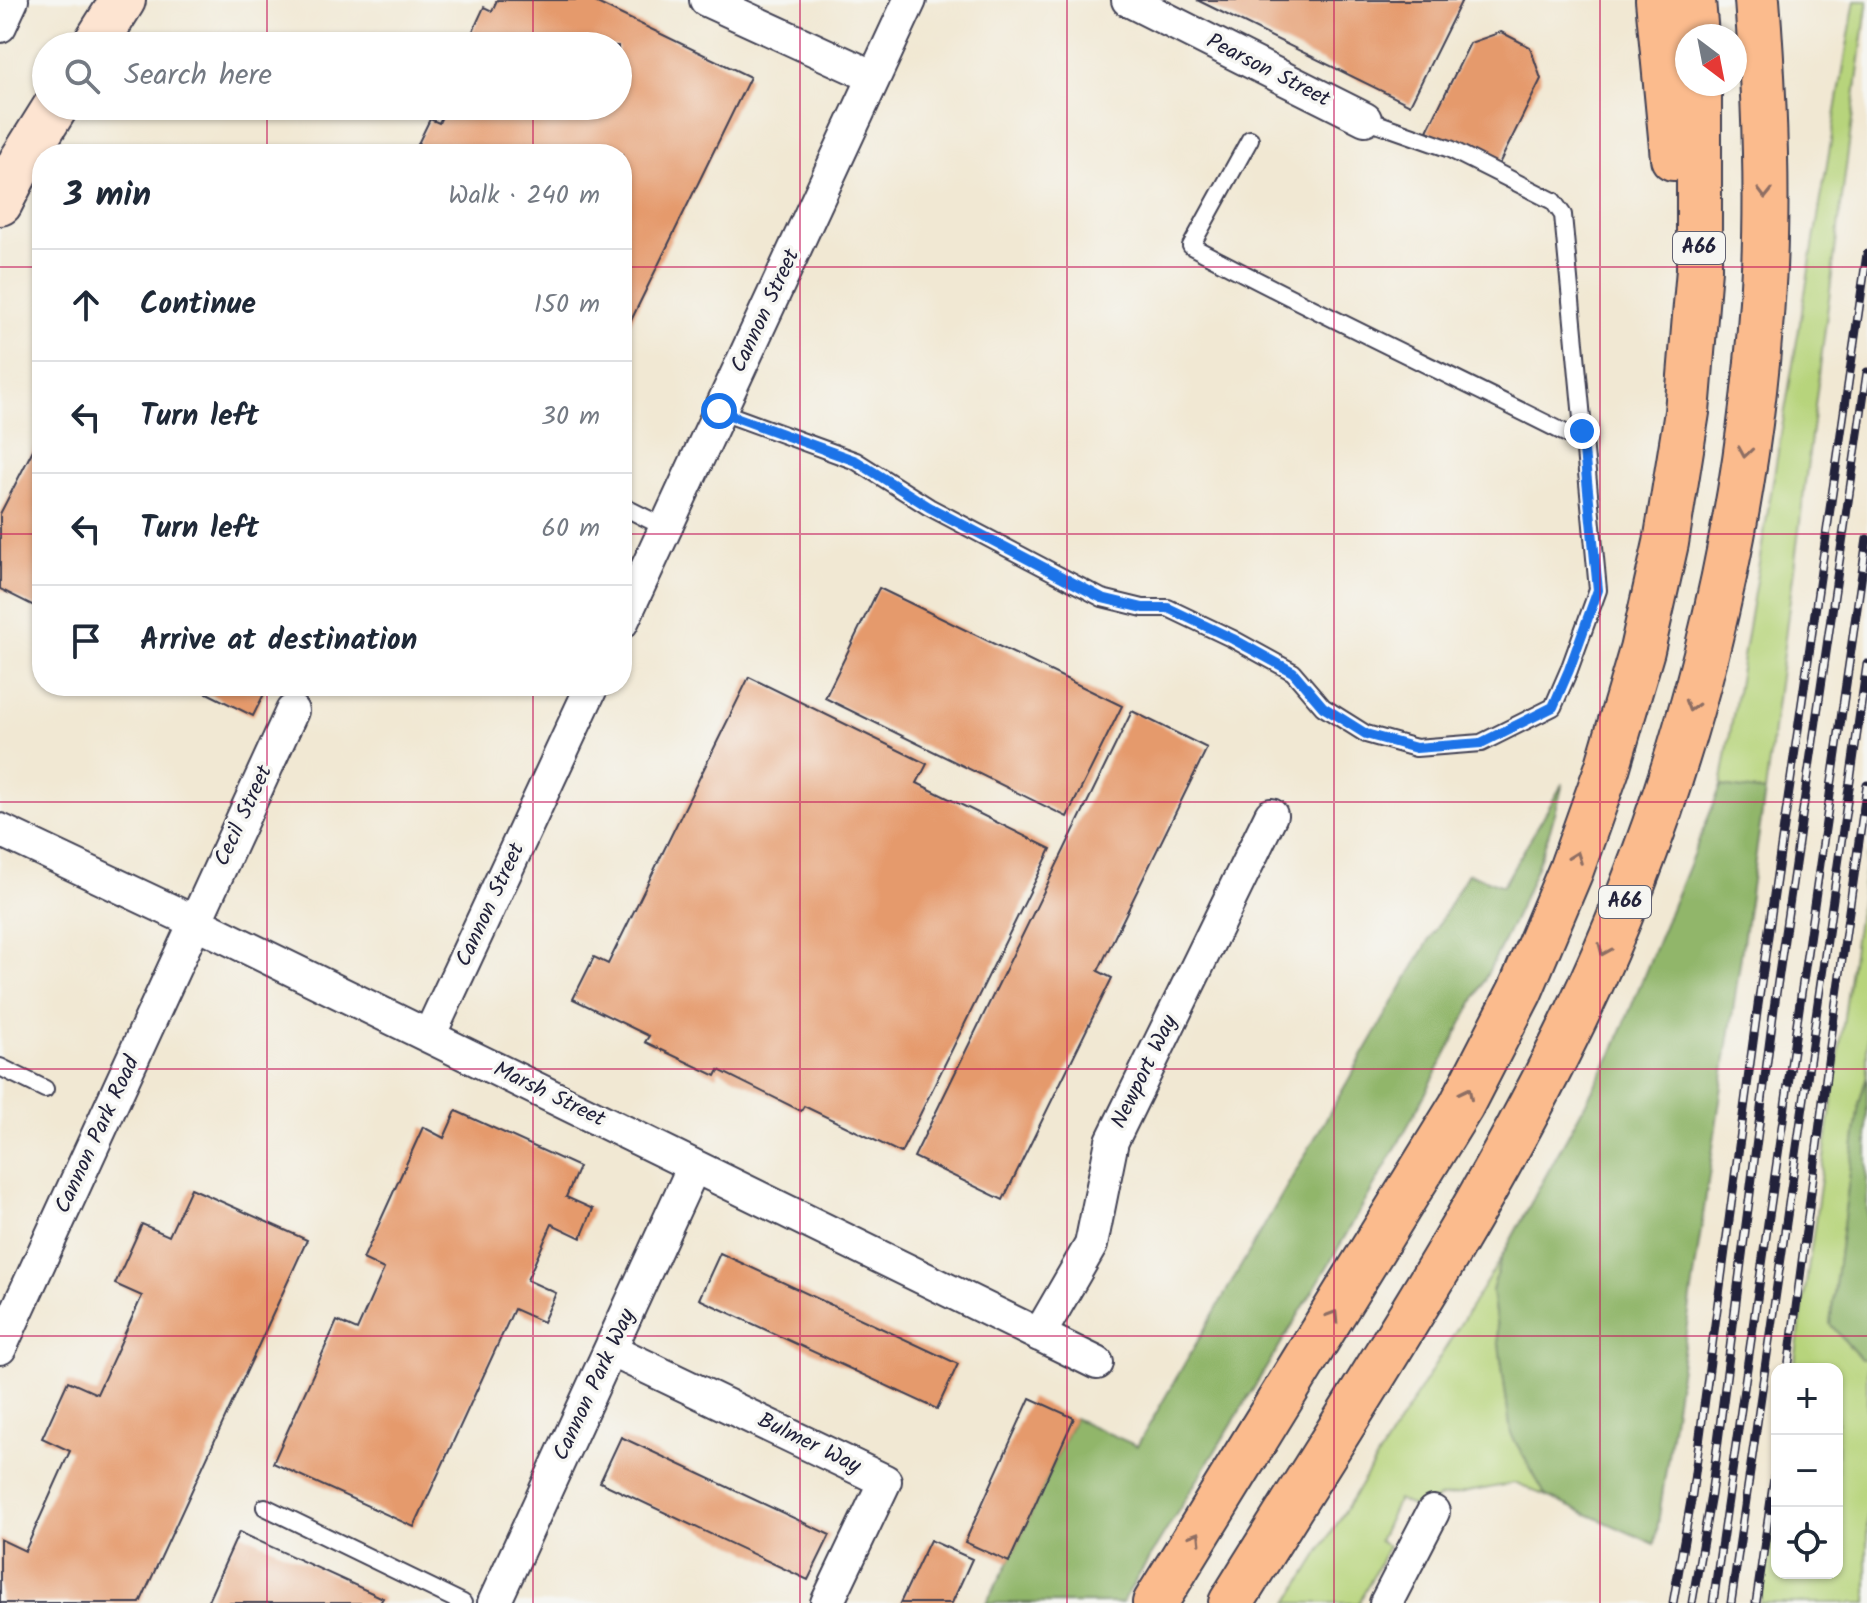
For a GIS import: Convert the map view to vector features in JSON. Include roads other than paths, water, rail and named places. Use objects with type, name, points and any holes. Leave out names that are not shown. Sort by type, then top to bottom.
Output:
[{"type":"highway","points":[[1658,0],[1679,222],[1687,412]]},
{"type":"highway","points":[[1693,0],[1695,24]]},
{"type":"highway","name":"A66","points":[[1231,1603],[1431,1280],[1513,1138],[1574,1019],[1629,893],[1662,801],[1707,649],[1729,551],[1752,406],[1764,269],[1765,115],[1757,0]]},
{"type":"highway","name":"A66","points":[[1765,115],[1784,0]]},
{"type":"highway","name":"A66","points":[[1155,1603],[1461,1106],[1520,991],[1587,827],[1642,650],[1666,543],[1687,412],[1699,269],[1699,96]]},
{"type":"main road","points":[[103,32],[123,0]]},
{"type":"main road","points":[[34,144],[48,120]]},
{"type":"main road","points":[[0,203],[32,148]]},
{"type":"street","points":[[0,26],[12,0]]},
{"type":"street","points":[[706,0],[874,77]]},
{"type":"street","name":"Cannon Street","points":[[632,601],[910,0]]},
{"type":"street","name":"Pearson Street","points":[[1128,0],[1365,119]]},
{"type":"street","name":"Cannon Street","points":[[429,1036],[587,696]]},
{"type":"street","name":"Cecil Street","points":[[195,922],[292,711]]},
{"type":"street","name":"Newport Way","points":[[1039,1335],[1091,1245],[1112,1141],[1271,815]]},
{"type":"street","name":"Marsh Street","points":[[0,830],[195,922],[1097,1363]]},
{"type":"street","name":"Cannon Park Road","points":[[0,1348],[195,922]]},
{"type":"street","name":"Cannon Park Way","points":[[494,1603],[694,1166]]},
{"type":"street","name":"Bulmer Way","points":[[611,1350],[885,1481],[827,1603]]},
{"type":"street","points":[[1386,1603],[1433,1512]]},
{"type":"lane","points":[[719,411],[856,461],[929,507],[1102,598],[1143,608],[1168,608],[1233,639],[1293,672],[1323,707],[1366,734],[1416,748],[1481,743],[1553,707],[1598,590],[1563,215],[1553,201],[1450,149],[1365,119]]},
{"type":"lane","points":[[1250,139],[1191,246],[1288,298],[1425,362],[1583,442]]},
{"type":"lane","points":[[632,511],[666,528]]},
{"type":"lane","points":[[0,1067],[45,1089]]},
{"type":"lane","points":[[265,1507],[463,1603]]},
{"type":"railway","points":[[1673,1603],[1692,1495],[1758,1005],[1867,254]]},
{"type":"railway","points":[[1692,1603],[1711,1495],[1774,1008],[1867,372]]},
{"type":"railway","points":[[1713,1603],[1867,539]]},
{"type":"railway","points":[[1731,1603],[1867,664]]},
{"type":"railway","points":[[1789,1363],[1867,785]]},
{"type":"railway","points":[[1756,1603],[1771,1499]]}]
